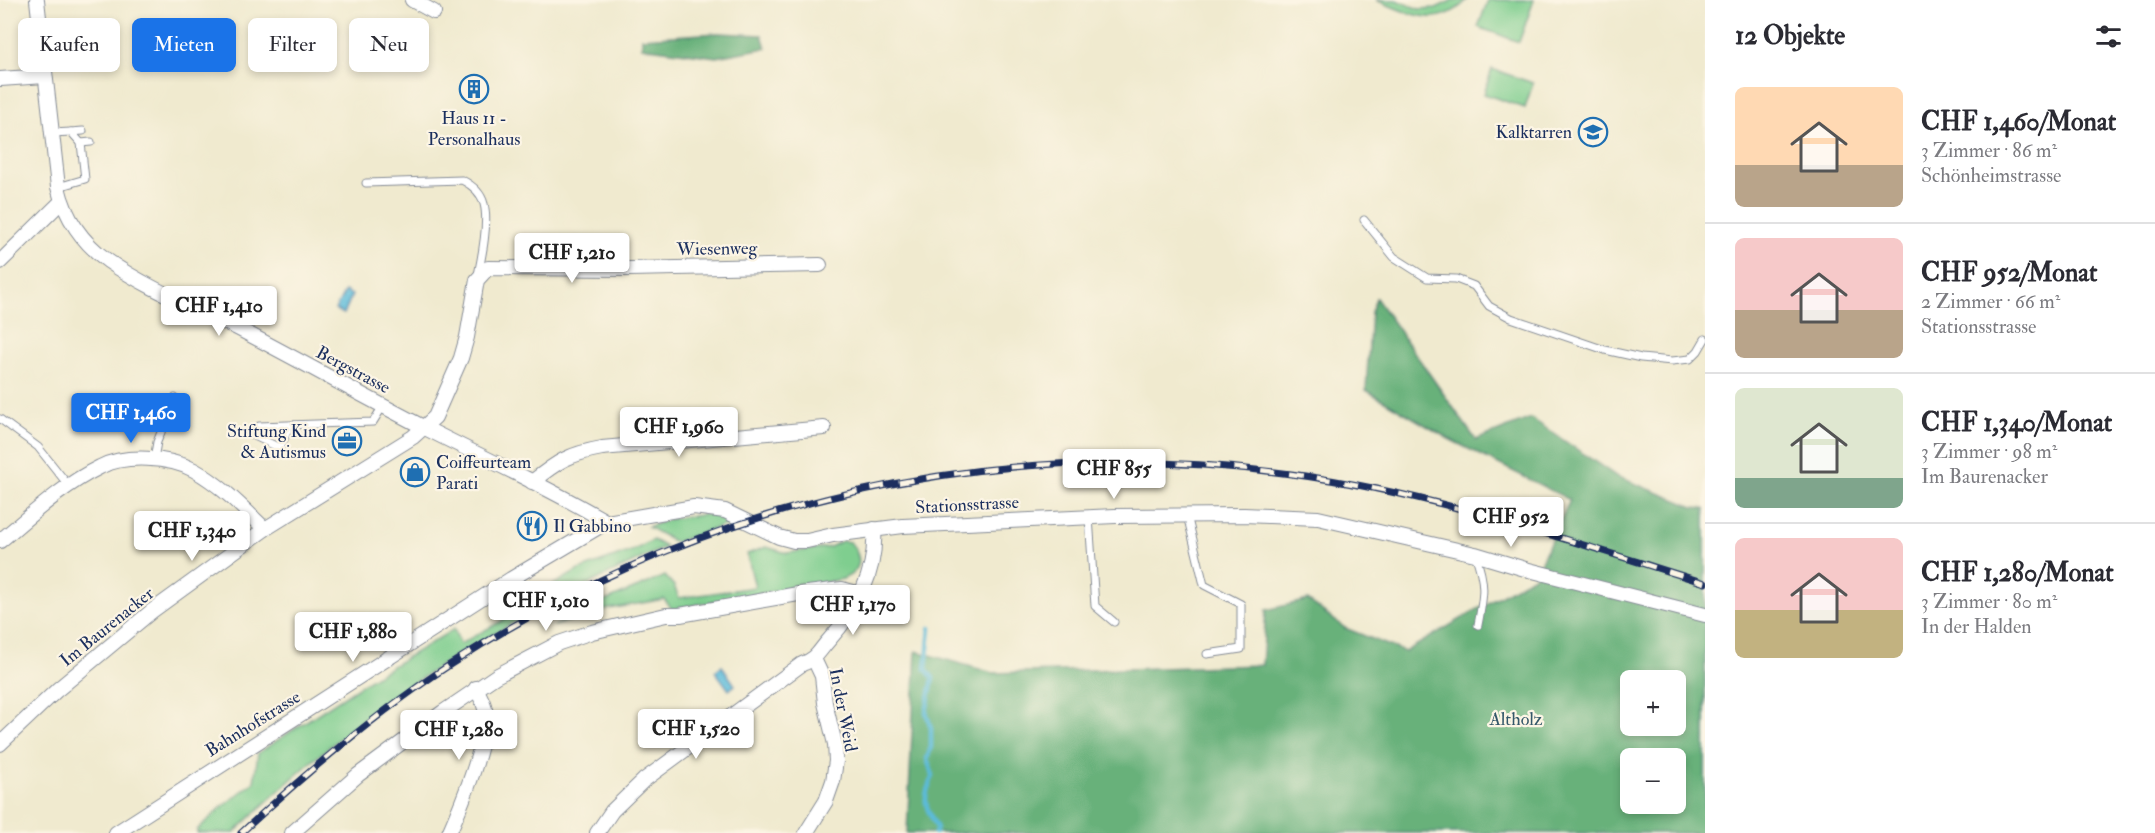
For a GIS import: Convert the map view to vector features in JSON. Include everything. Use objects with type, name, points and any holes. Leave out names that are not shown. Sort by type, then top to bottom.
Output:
[{"type":"street","name":"Bergstrasse","points":[[37,0],[61,202],[77,231],[107,260],[136,278],[607,522]]},
{"type":"street","points":[[412,0],[434,12]]},
{"type":"street","points":[[0,79],[45,76]]},
{"type":"street","points":[[0,262],[61,202]]},
{"type":"street","name":"Wiesenweg","points":[[477,280],[488,268],[496,267],[629,269],[820,265]]},
{"type":"street","points":[[424,427],[435,417],[461,358],[477,280]]},
{"type":"street","name":"Im Baurenacker","points":[[0,744],[57,690],[152,611],[265,529],[413,437],[424,427]]},
{"type":"street","points":[[532,482],[561,459],[602,448],[824,428]]},
{"type":"street","points":[[0,541],[69,486],[101,465],[126,460],[154,459],[179,463],[208,479],[265,529]]},
{"type":"street","name":"Bahnhofstrasse","points":[[116,833],[511,579],[607,522],[694,507],[725,512],[747,520],[779,537],[794,541],[903,526]]},
{"type":"street","points":[[1187,515],[1244,514],[1318,518],[1475,554],[1705,615]]},
{"type":"street","name":"Stationsstrasse","points":[[903,526],[1140,515],[1187,515]]},
{"type":"street","points":[[597,833],[612,811],[644,780],[802,664],[814,659],[844,622],[861,594],[871,572],[874,529]]},
{"type":"street","points":[[292,833],[358,775],[476,688],[559,643],[592,632],[666,615],[680,615],[798,594],[842,589],[861,594]]},
{"type":"street","name":"In der Weid","points":[[808,832],[826,801],[833,782],[836,761],[822,676],[814,659]]},
{"type":"street","points":[[449,833],[470,779],[486,719],[485,706],[476,688]]},
{"type":"lane","points":[[52,133],[83,131]]},
{"type":"lane","points":[[58,187],[85,179],[81,143],[71,132]]},
{"type":"lane","points":[[81,143],[91,142]]},
{"type":"lane","points":[[366,183],[462,180],[473,186],[481,196],[486,214],[477,280]]},
{"type":"lane","points":[[1364,220],[1394,257],[1427,278],[1456,279],[1474,286],[1489,306],[1512,318],[1605,350],[1641,358],[1672,361],[1690,359],[1705,339]]},
{"type":"lane","points":[[154,459],[157,442],[175,398]]},
{"type":"lane","points":[[290,425],[280,448],[250,434],[259,426],[373,422],[383,406]]},
{"type":"lane","points":[[0,419],[38,447],[69,486]]},
{"type":"lane","points":[[1187,515],[1204,585],[1241,604],[1242,649],[1207,654]]},
{"type":"lane","points":[[1089,517],[1095,606],[1114,621]]},
{"type":"lane","points":[[1475,554],[1485,590],[1478,625]]},
{"type":"green space","points":[[1376,0],[1396,0],[1419,9],[1436,8],[1453,0],[1467,0],[1445,15],[1434,17],[1411,14]]},
{"type":"green space","points":[[1488,0],[1534,0],[1519,42],[1478,27]]},
{"type":"green space","points":[[718,33],[762,35],[766,48],[716,57],[642,47],[642,38]]},
{"type":"green space","points":[[1492,69],[1533,83],[1525,108],[1484,94]]},
{"type":"green space","name":"Altholz","points":[[1376,298],[1476,440],[1531,418],[1616,476],[1694,507],[1705,508],[1705,833],[907,833],[916,651],[993,673],[1262,665],[1266,610],[1308,600],[1345,628],[1405,652],[1534,576],[1570,500],[1449,439],[1366,390],[1371,312]]},
{"type":"green space","points":[[708,514],[732,523],[675,542],[648,527],[670,519]]},
{"type":"green space","points":[[653,540],[666,547],[503,628],[393,698],[311,762],[234,833],[197,833],[197,830],[223,806],[254,782],[258,753],[369,680],[454,629],[460,644],[498,623],[549,587],[579,570],[634,550]]},
{"type":"green space","points":[[842,541],[850,542],[859,559],[854,572],[843,579],[672,609],[664,599],[604,610],[554,626],[593,606],[665,576],[674,586],[679,598],[755,587],[747,554],[766,547],[787,553],[830,547]]},
{"type":"water","points":[[345,291],[352,295],[344,314],[335,310]]},
{"type":"water","points":[[722,666],[735,685],[729,690],[715,671]]},
{"type":"waterway","points":[[930,628],[926,669],[933,678],[926,712],[931,728],[931,747],[927,759],[933,776],[927,791],[926,803],[937,828],[935,833]]},
{"type":"railway","points":[[241,833],[317,766],[396,702],[451,664],[547,607],[647,559],[749,521],[854,492],[961,473],[1069,463],[1180,464],[1291,474],[1344,482],[1449,506],[1552,535],[1705,583]]},
{"type":"place","name":"Haus 11 - Personalhaus","points":[[474,89]]},
{"type":"place","name":"Kalktarren","points":[[1593,132]]},
{"type":"place","name":"Stiftung Kind & Autismus","points":[[347,441]]},
{"type":"place","name":"Coiffeurteam Parati","points":[[415,472]]},
{"type":"place","name":"Il Gabbino","points":[[532,526]]}]
